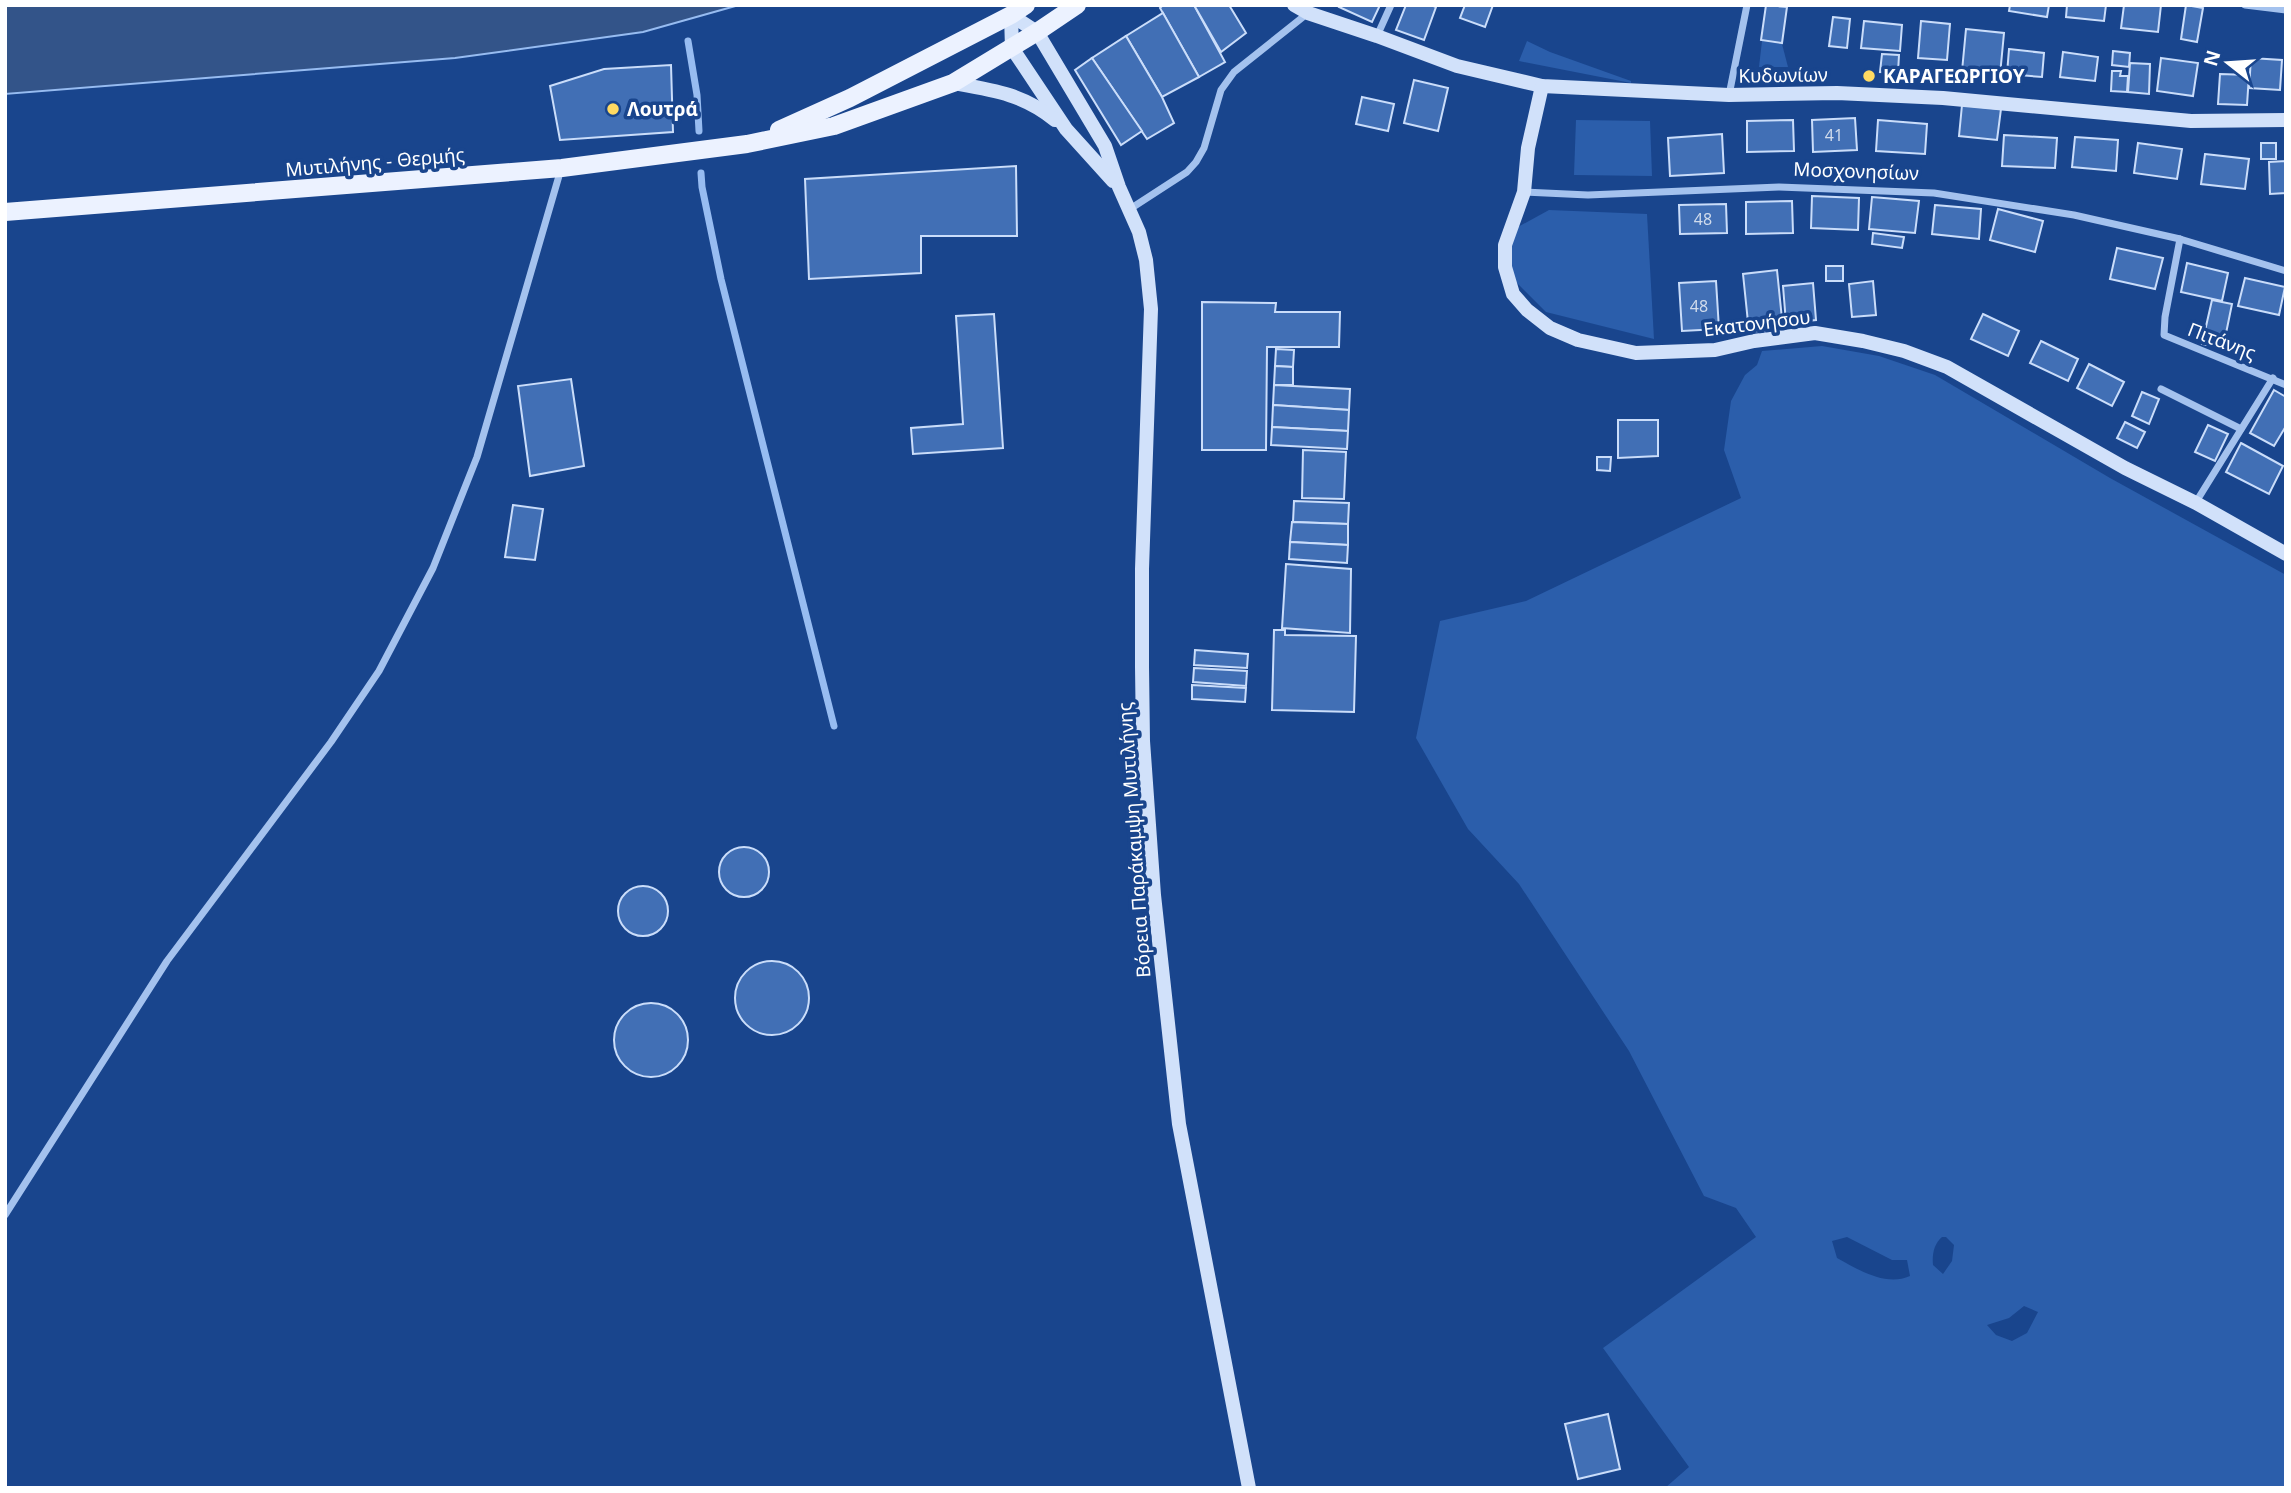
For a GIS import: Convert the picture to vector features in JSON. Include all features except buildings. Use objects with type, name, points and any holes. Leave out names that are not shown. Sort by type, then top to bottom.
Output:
[{"type":"main road","name":"Μυτιλήνης - Θερμής","points":[[5,212],[562,168],[747,144],[834,126],[953,83],[1077,5]]},
{"type":"main road","name":"Μυτιλήνης - Θερμής","points":[[747,144],[850,98],[1019,10]]},
{"type":"street","name":"Κυδωνίων","points":[[1294,5],[1308,13],[1457,66],[1542,86],[1729,95],[1945,91],[2191,121],[2286,120]]},
{"type":"street","points":[[1377,36],[1391,5]]},
{"type":"street","points":[[1729,95],[1747,5]]},
{"type":"street","points":[[2245,5],[2286,10]]},
{"type":"street","points":[[1019,10],[1037,32]]},
{"type":"street","points":[[1012,48],[1019,10]]},
{"type":"street","points":[[1130,209],[1186,172],[1196,162],[1204,148],[1222,90],[1234,72],[1308,13]]},
{"type":"street","name":"Βόρεια Παράκαμψη Μυτιλήνης","points":[[1037,32],[1105,146],[1119,187],[1130,209],[1146,260],[1151,309],[1142,569],[1142,667],[1143,741],[1154,895],[1179,1124],[1249,1488]]},
{"type":"street","name":"Βόρεια Παράκαμψη Μυτιλήνης","points":[[1012,48],[1066,130],[1119,187]]},
{"type":"street","points":[[953,83],[1021,98],[1039,107],[1066,130]]},
{"type":"street","points":[[1524,192],[1528,148],[1542,86]]},
{"type":"street","points":[[5,1215],[167,961],[331,742],[379,671],[432,568],[477,457],[562,168]]},
{"type":"street","name":"Μοσχονησίων","points":[[1524,192],[1588,195],[1779,187],[1913,191],[2074,215],[2180,239],[2286,271]]},
{"type":"street","name":"Εκατονήσου","points":[[1524,192],[1505,245],[1505,267],[1513,294],[1527,310],[1550,328],[1578,340],[1636,353],[1715,350],[1754,341],[1815,333],[1904,351],[1947,367],[2124,468],[2196,503],[2286,554]]},
{"type":"street","name":"Πιτάνης","points":[[2180,239],[2164,335],[2273,377],[2286,385]]},
{"type":"street","points":[[2196,503],[2273,377]]},
{"type":"street","points":[[2161,389],[2241,429]]},
{"type":"shaded area","points":[[5,5],[739,5],[643,32],[455,58],[5,94]]},
{"type":"shaded area","points":[[1527,41],[1631,81],[1631,83],[1519,61]]},
{"type":"shaded area","points":[[1762,41],[1782,44],[1788,67],[1759,67]]},
{"type":"shaded area","points":[[1576,120],[1650,121],[1652,176],[1574,175]]},
{"type":"shaded area","points":[[1549,210],[1647,214],[1654,339],[1546,312],[1515,281],[1508,255],[1516,228]]},
{"type":"shaded area","points":[[1822,346],[1879,356],[1935,375],[2110,478],[2286,575],[2286,1488],[1665,1488],[1689,1467],[1603,1348],[1756,1237],[1736,1208],[1704,1196],[1629,1051],[1519,884],[1468,829],[1416,738],[1440,621],[1526,601],[1741,498],[1724,450],[1731,401],[1745,375],[1757,365],[1762,351]],"holes":[[[1847,1237],[1892,1260],[1907,1260],[1910,1276],[1892,1280],[1863,1272],[1837,1258],[1832,1241]],[[1942,1237],[1946,1237],[1954,1245],[1952,1261],[1943,1274],[1933,1265],[1935,1246]],[[2024,1306],[2038,1312],[2027,1333],[2012,1341],[1996,1335],[1987,1325],[2009,1318]]]},
{"type":"waterway","points":[[688,41],[697,95],[699,131]]},
{"type":"waterway","points":[[701,173],[721,279],[834,726]]},
{"type":"place","name":"ΚΑΡΑΓΕΩΡΓΙΟΥ","points":[[1869,76]]},
{"type":"place","name":"Λουτρά","points":[[613,109]]}]
